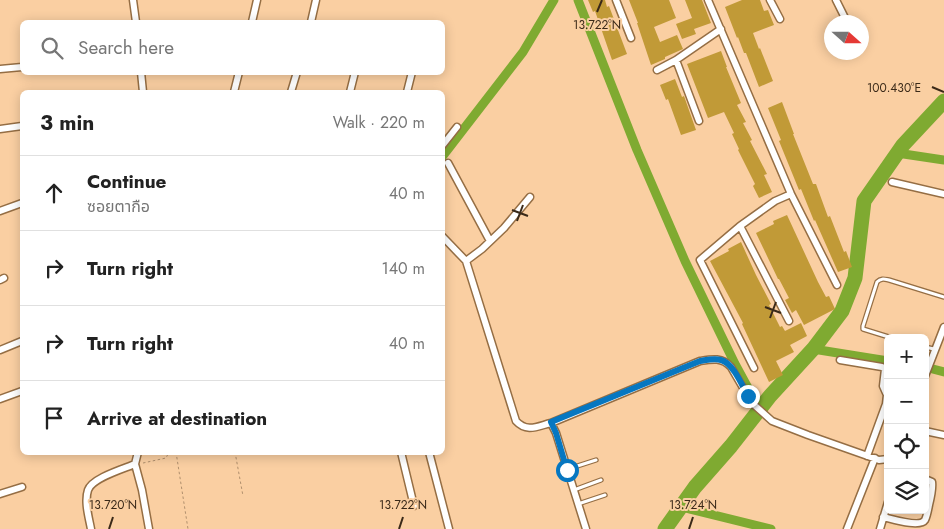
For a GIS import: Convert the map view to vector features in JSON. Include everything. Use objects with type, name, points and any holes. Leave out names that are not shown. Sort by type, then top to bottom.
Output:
[{"type":"street","points":[[133,0],[136,20]]},
{"type":"street","points":[[252,20],[257,0]]},
{"type":"street","points":[[313,20],[316,0]]},
{"type":"street","points":[[616,0],[631,38]]},
{"type":"street","points":[[719,0],[710,2],[721,29],[791,194],[837,285]]},
{"type":"street","points":[[770,0],[780,20]]},
{"type":"street","points":[[836,0],[844,15]]},
{"type":"street","points":[[657,70],[676,60],[721,29]]},
{"type":"street","points":[[676,60],[699,121]]},
{"type":"street","points":[[0,69],[20,67]]},
{"type":"street","points":[[141,75],[143,90]]},
{"type":"street","points":[[234,90],[238,75]]},
{"type":"street","points":[[292,90],[296,75]]},
{"type":"street","points":[[350,90],[354,75]]},
{"type":"street","points":[[408,90],[411,75]]},
{"type":"street","points":[[0,129],[20,126]]},
{"type":"street","points":[[445,142],[457,127]]},
{"type":"street","points":[[448,163],[490,241]]},
{"type":"street","points":[[892,182],[944,194]]},
{"type":"street","points":[[754,368],[700,260],[740,226],[775,200],[791,194]]},
{"type":"street","points":[[466,261],[504,228],[530,197]]},
{"type":"street","points":[[0,211],[20,204]]},
{"type":"street","points":[[740,226],[790,321]]},
{"type":"street","points":[[445,239],[466,261],[516,422],[521,427],[528,429],[551,422],[700,361],[712,359],[727,362],[752,403],[772,421],[867,456],[879,460],[884,459]]},
{"type":"street","points":[[929,365],[944,327]]},
{"type":"street","points":[[0,350],[20,342]]},
{"type":"street","points":[[840,360],[885,369],[883,386],[887,395],[886,404],[867,456]]},
{"type":"street","points":[[0,399],[20,392]]},
{"type":"street","points":[[551,422],[586,529]]},
{"type":"street","points":[[929,432],[944,435]]},
{"type":"street","points":[[137,455],[135,464],[142,490],[148,529]]},
{"type":"street","points":[[402,455],[414,506]]},
{"type":"street","points":[[430,455],[449,529]]},
{"type":"street","points":[[847,529],[875,458]]},
{"type":"street","points":[[91,529],[86,499],[88,489],[96,481],[135,464]]},
{"type":"street","points":[[929,481],[932,482],[929,505]]},
{"type":"street","points":[[0,494],[22,487]]},
{"type":"street","points":[[880,529],[884,514]]},
{"type":"street","points":[[883,517],[921,524],[924,522],[927,514]]},
{"type":"lane","points":[[884,336],[863,329],[862,326],[879,280],[889,280],[944,297]]},
{"type":"lane","points":[[929,348],[935,350]]},
{"type":"lane","points":[[567,470],[596,460]]},
{"type":"lane","points":[[574,490],[601,480]]},
{"type":"lane","points":[[578,504],[605,495]]},
{"type":"path","points":[[135,464],[148,463],[166,458],[168,455]]},
{"type":"path","points":[[176,455],[188,529]]},
{"type":"path","points":[[235,455],[242,496]]},
{"type":"building","points":[[588,0],[605,0],[627,54],[612,60],[595,11],[593,12]]},
{"type":"building","points":[[629,0],[669,0],[676,18],[654,27],[660,42],[677,35],[683,49],[651,65]]},
{"type":"building","points":[[685,0],[702,0],[711,23],[694,29],[696,34],[682,39],[676,24],[692,18]]},
{"type":"building","points":[[742,0],[760,0],[764,11],[768,10],[774,25],[753,33],[773,81],[759,87],[725,7]]},
{"type":"building","points":[[721,51],[741,103],[737,105],[746,122],[743,123],[767,174],[764,175],[772,192],[759,198],[753,186],[755,184],[738,150],[732,134],[734,133],[724,112],[708,118],[687,64]]},
{"type":"building","points":[[675,79],[682,97],[684,96],[696,130],[681,135],[668,99],[666,100],[660,85]]},
{"type":"building","points":[[782,102],[813,184],[816,184],[828,217],[830,216],[852,267],[838,272],[801,189],[799,190],[768,108]]},
{"type":"building","points":[[787,215],[818,282],[826,297],[829,296],[835,309],[804,325],[796,310],[792,313],[785,300],[789,298],[756,233],[774,224],[773,221]]},
{"type":"building","points":[[741,242],[780,327],[782,326],[785,331],[801,323],[807,336],[790,345],[794,352],[776,361],[783,375],[769,382],[743,323],[710,261]]},
{"type":"waterway","points":[[445,153],[523,52],[554,0]]},
{"type":"waterway","points":[[578,0],[637,150],[685,261],[735,364],[754,399],[763,405]]},
{"type":"waterway","points":[[665,529],[695,487],[731,446],[770,396],[814,348],[842,311],[855,278],[864,201],[903,145],[944,101]]},
{"type":"waterway","points":[[897,153],[944,160]]},
{"type":"waterway","points":[[813,349],[884,360]]},
{"type":"waterway","points":[[929,368],[944,372]]},
{"type":"waterway","points":[[681,507],[771,529]]},
{"type":"route","points":[[567,470],[551,422],[700,361],[712,359],[727,362],[748,396]]}]
